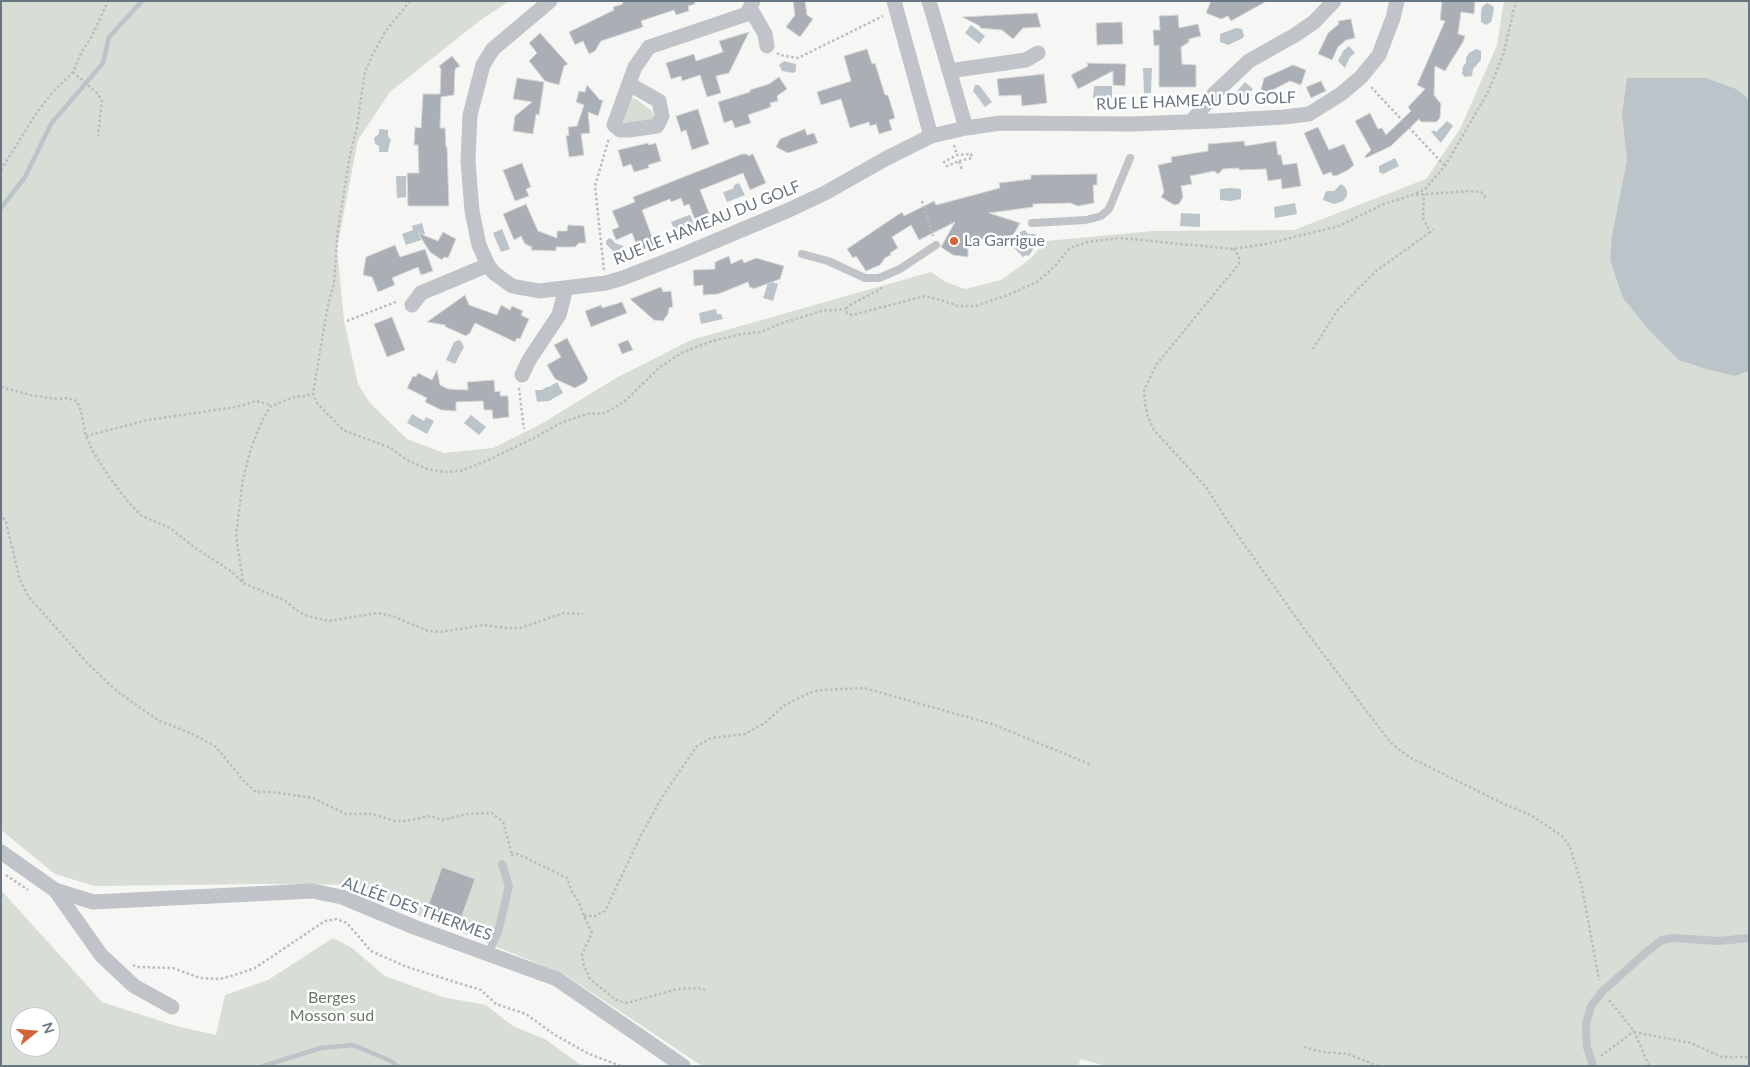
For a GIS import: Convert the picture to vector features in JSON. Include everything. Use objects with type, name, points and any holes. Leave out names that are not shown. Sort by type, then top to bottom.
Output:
[{"type":"street","name":"RUE LE HAMEAU DU GOLF","points":[[550,1],[494,49],[483,65],[470,114],[468,161],[472,211],[479,245],[488,265],[494,273],[512,286],[539,291],[606,283],[682,255],[825,193],[931,136],[1001,123],[1131,124],[1284,117],[1309,114],[1341,94],[1361,77],[1379,55],[1393,18],[1397,1]]},
{"type":"street","points":[[929,1],[966,128]]},
{"type":"street","points":[[1192,121],[1214,94],[1249,61],[1314,22],[1334,1]]},
{"type":"street","points":[[752,4],[765,34],[767,46]]},
{"type":"street","points":[[629,84],[659,101],[662,116],[658,126],[620,130],[614,125],[635,67],[649,47],[747,14],[752,4]]},
{"type":"street","points":[[895,6],[931,136]]},
{"type":"street","points":[[949,71],[1026,60],[1038,53]]},
{"type":"street","points":[[412,305],[420,293],[488,265]]},
{"type":"street","points":[[522,375],[529,360],[559,315],[566,288]]},
{"type":"street","name":"ALLÉE DES THERMES","points":[[1,852],[55,890],[93,902],[312,891],[342,898],[414,927],[557,979],[683,1066]]},
{"type":"street","points":[[55,890],[101,955],[134,986],[172,1006]]},
{"type":"lane","points":[[1032,222],[1086,220],[1101,216],[1109,210],[1130,158]]},
{"type":"lane","points":[[802,254],[828,262],[865,278],[879,278],[900,269],[936,245]]},
{"type":"lane","points":[[488,954],[498,932],[509,886],[502,864]]},
{"type":"lane","points":[[1592,1064],[1587,1047],[1586,1024],[1591,1006],[1602,992],[1644,954],[1662,940],[1672,938],[1719,941],[1749,938]]},
{"type":"path","points":[[1,170],[37,112],[52,92],[73,72],[108,1]]},
{"type":"path","points":[[410,1],[386,32],[365,72],[338,228],[334,282],[327,310],[313,394],[317,403],[342,430],[391,448],[407,460],[427,469],[445,472],[460,471],[482,463],[563,422],[587,414],[605,413],[624,402],[660,366],[682,352],[734,335],[760,332],[822,311],[846,309],[848,306],[881,290],[879,278]]},
{"type":"path","points":[[846,309],[847,313],[852,315],[925,296],[958,306],[975,306],[1008,296],[1037,282],[1055,266],[1070,248],[1088,242],[1119,238],[1233,249],[1266,244],[1339,226],[1384,204],[1424,190],[1444,166],[1488,92],[1503,55],[1516,1]]},
{"type":"path","points":[[767,46],[780,55],[798,58],[895,6]]},
{"type":"path","points":[[73,72],[98,94],[102,101],[98,136]]},
{"type":"path","points":[[1361,77],[1444,166]]},
{"type":"path","points":[[606,283],[595,186],[614,125]]},
{"type":"path","points":[[971,154],[972,158],[959,161],[947,166],[944,162],[957,155],[971,154]]},
{"type":"path","points":[[959,161],[962,170]]},
{"type":"path","points":[[1413,195],[1470,191],[1481,192],[1486,198]]},
{"type":"path","points":[[1424,194],[1423,218],[1429,233]]},
{"type":"path","points":[[922,202],[936,245]]},
{"type":"path","points":[[1312,349],[1337,311],[1376,272],[1434,229]]},
{"type":"path","points":[[1233,249],[1239,258],[1239,264],[1156,365],[1144,391],[1148,417],[1154,430],[1206,488],[1300,622],[1391,743],[1409,758],[1530,815],[1562,836],[1570,847],[1582,886],[1602,992],[1634,1032],[1648,1066]]},
{"type":"path","points":[[347,321],[400,300],[412,305]]},
{"type":"path","points":[[522,375],[519,385],[524,429]]},
{"type":"path","points":[[1,387],[31,395],[56,399],[67,398],[77,401],[86,436],[92,450],[110,478],[129,503],[142,516],[170,528],[194,547],[232,572],[243,583],[284,600],[296,610],[315,619],[330,621],[378,613],[393,616],[428,630],[440,632],[484,626],[520,628],[564,612],[583,614]]},
{"type":"path","points":[[243,583],[236,536],[243,479],[251,448],[263,419],[271,406],[294,396],[313,394]]},
{"type":"path","points":[[86,436],[148,420],[236,407],[256,401],[271,406]]},
{"type":"path","points":[[1,513],[6,522],[20,580],[28,596],[89,665],[118,692],[160,721],[193,734],[216,747],[244,781],[256,792],[272,792],[313,798],[346,814],[372,814],[395,821],[431,816],[442,820],[466,814],[492,813],[503,822],[512,854]]},
{"type":"path","points":[[584,916],[595,916],[605,911],[641,835],[662,797],[697,746],[711,738],[745,734],[765,723],[784,706],[809,693],[821,690],[864,688],[992,724],[1092,765]]},
{"type":"path","points":[[502,864],[512,854],[518,854],[567,878],[592,933],[582,954],[584,966],[590,978],[616,1000],[627,1003],[677,989],[698,988],[706,990]]},
{"type":"path","points":[[1,870],[33,894]]},
{"type":"path","points":[[129,962],[137,967],[173,968],[200,978],[220,979],[255,968],[325,921],[336,919],[347,923],[371,951],[408,967],[481,990],[496,1004],[526,1014],[555,1035],[581,1050],[621,1066]]},
{"type":"path","points":[[1592,1064],[1634,1032],[1691,1043],[1722,1057],[1749,1057]]},
{"type":"path","points":[[1304,1047],[1323,1052],[1348,1054],[1378,1066]]},
{"type":"green space","points":[[1,1],[509,1],[478,22],[390,92],[358,140],[337,248],[344,320],[358,384],[370,403],[407,439],[444,453],[493,448],[541,424],[616,378],[691,340],[931,272],[946,282],[965,289],[1001,280],[1030,259],[1047,241],[1152,231],[1294,230],[1426,179],[1460,129],[1497,45],[1504,1],[1749,1],[1749,1066],[1105,1066],[1081,1059],[1078,1066],[702,1066],[564,974],[410,912],[358,885],[94,886],[55,874],[1,830]]},
{"type":"green space","points":[[629,97],[636,99],[652,111],[654,117],[651,122],[626,123],[624,121],[623,117]]},
{"type":"green space","name":"Berges Mosson sud","points":[[1,890],[102,1002],[176,1026],[216,1035],[225,995],[268,980],[333,938],[352,948],[385,976],[443,997],[486,1005],[513,1026],[545,1039],[579,1064],[586,1066],[1,1066]]},
{"type":"shaded area","points":[[1487,3],[1493,6],[1494,10],[1491,22],[1486,25],[1481,22],[1481,13],[1482,7]]},
{"type":"shaded area","points":[[971,25],[985,36],[979,44],[965,33]]},
{"type":"shaded area","points":[[1236,28],[1242,29],[1243,38],[1228,45],[1220,42],[1220,34]]},
{"type":"shaded area","points":[[1349,46],[1355,53],[1350,57],[1345,68],[1338,61],[1343,51]]},
{"type":"shaded area","points":[[1476,49],[1481,51],[1481,60],[1473,69],[1472,76],[1465,77],[1462,74],[1466,58],[1469,53]]},
{"type":"shaded area","points":[[784,61],[796,64],[796,71],[793,73],[782,71],[779,65]]},
{"type":"shaded area","points":[[1143,68],[1152,68],[1151,93],[1144,93]]},
{"type":"shaded area","points":[[1627,78],[1706,78],[1736,89],[1749,99],[1749,371],[1735,376],[1679,360],[1650,331],[1623,298],[1610,260],[1612,236],[1627,160],[1622,114]]},
{"type":"shaded area","points":[[1245,82],[1253,89],[1239,103],[1232,97]]},
{"type":"shaded area","points":[[975,85],[979,85],[992,102],[985,107],[973,91]]},
{"type":"shaded area","points":[[1094,86],[1112,86],[1112,98],[1093,98]]},
{"type":"shaded area","points":[[1447,121],[1453,126],[1441,143],[1431,132],[1434,130],[1436,132]]},
{"type":"shaded area","points":[[379,129],[388,130],[388,136],[391,140],[388,152],[379,152],[379,146],[375,144],[374,138],[379,134]]},
{"type":"shaded area","points":[[1395,158],[1399,166],[1383,174],[1379,172],[1379,166]]},
{"type":"shaded area","points":[[396,176],[406,176],[406,197],[397,198]]},
{"type":"shaded area","points":[[739,183],[745,195],[727,202],[723,192],[733,189],[734,185]]},
{"type":"shaded area","points":[[1341,184],[1347,191],[1347,196],[1343,201],[1334,204],[1323,200],[1327,191],[1334,191]]},
{"type":"shaded area","points":[[1220,189],[1241,189],[1241,199],[1220,200]]},
{"type":"shaded area","points":[[1295,203],[1297,214],[1275,218],[1274,207]]},
{"type":"shaded area","points":[[1181,213],[1200,214],[1200,227],[1180,226]]},
{"type":"shaded area","points":[[689,215],[694,226],[676,233],[671,222]]},
{"type":"shaded area","points":[[422,223],[425,234],[420,236],[421,240],[406,245],[402,234],[413,230],[412,226]]},
{"type":"shaded area","points":[[502,229],[510,249],[501,252],[493,233]]},
{"type":"shaded area","points":[[1025,230],[1028,234],[1036,234],[1035,239],[1038,240],[1031,253],[1023,257],[1013,247],[1021,240],[1018,236],[1020,232]]},
{"type":"shaded area","points":[[609,238],[623,246],[625,252],[619,256],[616,254],[606,244]]},
{"type":"shaded area","points":[[770,281],[778,284],[773,301],[763,298]]},
{"type":"shaded area","points":[[716,309],[717,314],[721,314],[723,319],[701,324],[699,313]]},
{"type":"shaded area","points":[[459,340],[464,347],[455,364],[446,360],[454,342]]},
{"type":"shaded area","points":[[557,382],[563,393],[549,401],[537,402],[535,390],[542,390]]},
{"type":"shaded area","points":[[412,414],[424,421],[426,417],[434,421],[427,434],[407,423]]},
{"type":"shaded area","points":[[471,415],[486,427],[479,435],[464,423]]},
{"type":"building","points":[[622,1],[695,1],[695,4],[688,6],[689,11],[676,15],[674,10],[641,21],[643,27],[601,41],[595,51],[589,54],[583,41],[575,45],[569,32],[614,10],[613,7],[623,4]]},
{"type":"building","points":[[793,1],[805,1],[807,15],[813,19],[800,37],[786,27],[795,15]]},
{"type":"building","points":[[1211,1],[1267,1],[1231,21],[1228,16],[1221,19],[1206,13]]},
{"type":"building","points":[[1442,1],[1475,1],[1474,14],[1461,12],[1458,34],[1465,36],[1463,42],[1445,71],[1435,66],[1434,95],[1441,104],[1440,118],[1436,122],[1421,122],[1419,119],[1391,146],[1366,158],[1365,156],[1371,150],[1355,121],[1370,113],[1378,129],[1382,128],[1386,135],[1411,111],[1408,107],[1425,89],[1417,85],[1445,21],[1440,20]]},
{"type":"building","points":[[1037,13],[1041,27],[1023,28],[1013,39],[1002,30],[980,28],[980,26],[962,17]]},
{"type":"building","points":[[1178,15],[1179,28],[1198,24],[1201,36],[1189,39],[1189,42],[1181,47],[1182,64],[1196,65],[1196,87],[1159,87],[1159,45],[1154,46],[1153,30],[1160,30],[1159,16]]},
{"type":"building","points":[[1351,19],[1355,38],[1346,40],[1338,47],[1332,60],[1318,54],[1328,33],[1339,24],[1338,21]]},
{"type":"building","points":[[1122,22],[1123,44],[1097,45],[1096,23]]},
{"type":"building","points":[[749,32],[729,73],[716,76],[721,93],[707,97],[700,75],[682,81],[681,76],[671,79],[666,63],[694,54],[696,61],[723,52],[719,41]]},
{"type":"building","points":[[540,33],[568,64],[564,66],[559,85],[545,81],[529,61],[537,53],[529,43]]},
{"type":"building","points":[[867,49],[872,64],[875,63],[885,95],[888,95],[895,118],[889,120],[892,130],[879,134],[876,124],[870,126],[869,122],[850,128],[841,99],[821,105],[817,92],[851,81],[844,56]]},
{"type":"building","points":[[452,56],[460,66],[455,69],[454,95],[441,97],[440,128],[445,128],[449,206],[408,206],[407,173],[419,173],[418,145],[414,145],[415,127],[421,128],[423,94],[440,94],[441,69],[439,66]]},
{"type":"building","points":[[1087,63],[1126,64],[1125,86],[1113,85],[1113,71],[1078,89],[1071,75],[1088,66]]},
{"type":"building","points":[[1293,65],[1306,70],[1301,85],[1290,81],[1259,97],[1264,78]]},
{"type":"building","points":[[1044,74],[1047,103],[1022,106],[1021,95],[999,96],[997,79]]},
{"type":"building","points":[[779,77],[787,89],[777,96],[778,101],[770,103],[771,107],[748,115],[751,123],[735,128],[732,120],[724,123],[718,102],[750,92],[750,90],[769,84]]},
{"type":"building","points":[[517,78],[544,82],[539,115],[536,114],[533,134],[513,131],[515,116],[532,102],[513,99]]},
{"type":"building","points":[[1321,81],[1326,91],[1311,98],[1306,87]]},
{"type":"building","points":[[587,85],[600,100],[603,100],[598,116],[588,112],[590,133],[581,134],[584,155],[569,157],[566,136],[569,135],[568,127],[577,126],[584,105],[576,102],[579,91],[585,92]]},
{"type":"building","points":[[698,109],[709,144],[692,150],[686,130],[681,132],[676,116]]},
{"type":"building","points":[[1318,127],[1329,150],[1344,144],[1354,165],[1348,170],[1333,176],[1331,172],[1323,175],[1304,133]]},
{"type":"building","points":[[805,129],[807,135],[814,133],[818,143],[788,153],[776,147],[780,139]]},
{"type":"building","points":[[1244,141],[1245,146],[1276,141],[1278,155],[1281,155],[1283,165],[1297,163],[1301,186],[1282,189],[1281,179],[1268,181],[1266,169],[1223,169],[1218,174],[1214,171],[1190,176],[1192,184],[1181,186],[1183,197],[1179,204],[1174,205],[1161,197],[1164,192],[1158,165],[1172,162],[1171,157],[1208,151],[1208,144]]},
{"type":"building","points":[[648,143],[649,145],[656,143],[661,161],[648,165],[649,168],[634,172],[631,164],[623,167],[618,150]]},
{"type":"building","points":[[742,154],[747,154],[748,156],[753,154],[766,183],[750,190],[743,173],[700,190],[713,223],[698,228],[689,204],[684,206],[681,198],[671,202],[670,199],[642,210],[655,245],[639,251],[632,233],[616,240],[612,230],[619,227],[612,211],[635,202],[633,197]]},
{"type":"building","points":[[522,163],[531,187],[526,189],[529,196],[515,201],[503,170]]},
{"type":"building","points":[[1097,174],[1097,185],[1093,185],[1094,203],[1078,206],[1070,203],[1033,204],[1033,207],[989,213],[1020,223],[1003,246],[993,245],[982,239],[968,243],[968,257],[953,255],[941,247],[955,222],[919,240],[911,225],[892,237],[898,248],[890,253],[891,255],[885,258],[880,265],[866,271],[856,256],[853,258],[847,249],[902,212],[904,216],[934,201],[936,205],[1000,188],[999,183],[1031,179],[1031,175]]},
{"type":"building","points":[[526,204],[538,231],[557,238],[557,231],[567,231],[568,225],[584,226],[586,243],[579,243],[575,247],[556,247],[556,251],[531,250],[532,247],[525,244],[521,236],[514,240],[503,214]]},
{"type":"building","points":[[443,232],[456,239],[448,258],[444,257],[442,260],[430,252],[418,233],[438,241]]},
{"type":"building","points":[[395,245],[400,257],[425,249],[433,271],[421,275],[418,267],[392,278],[395,285],[378,292],[372,277],[363,275],[366,257]]},
{"type":"building","points":[[729,256],[731,264],[742,259],[744,263],[756,258],[784,266],[780,279],[753,289],[752,287],[750,288],[748,282],[718,294],[703,295],[703,285],[694,286],[693,270],[715,269],[715,262]]},
{"type":"building","points":[[661,287],[663,292],[671,291],[673,307],[669,308],[668,314],[663,321],[654,320],[630,299]]},
{"type":"building","points":[[465,295],[469,305],[497,315],[501,305],[510,310],[512,306],[523,311],[521,315],[529,319],[520,339],[517,338],[515,342],[475,323],[470,333],[466,336],[445,325],[427,322]]},
{"type":"building","points":[[622,302],[627,313],[591,327],[585,311],[601,305],[602,308]]},
{"type":"building","points":[[392,317],[405,350],[387,357],[374,324]]},
{"type":"building","points":[[567,338],[588,378],[586,382],[575,388],[555,379],[547,365],[561,357],[554,345]]},
{"type":"building","points":[[628,340],[633,350],[622,354],[618,344]]},
{"type":"building","points":[[437,370],[440,385],[448,389],[468,390],[467,382],[494,380],[495,392],[500,391],[500,396],[508,396],[509,417],[493,419],[492,410],[484,410],[483,401],[456,402],[456,411],[441,410],[425,402],[427,398],[407,388],[413,376],[416,377],[418,373],[432,380]]},
{"type":"building","points":[[442,867],[475,879],[459,924],[426,912]]},
{"type":"waterway","points":[[1,208],[25,177],[51,124],[103,63],[109,37],[142,1]]},
{"type":"waterway","points":[[263,1066],[321,1048],[353,1045],[391,1061],[397,1066]]},
{"type":"place","name":"La Garrigue","points":[[954,241]]}]
